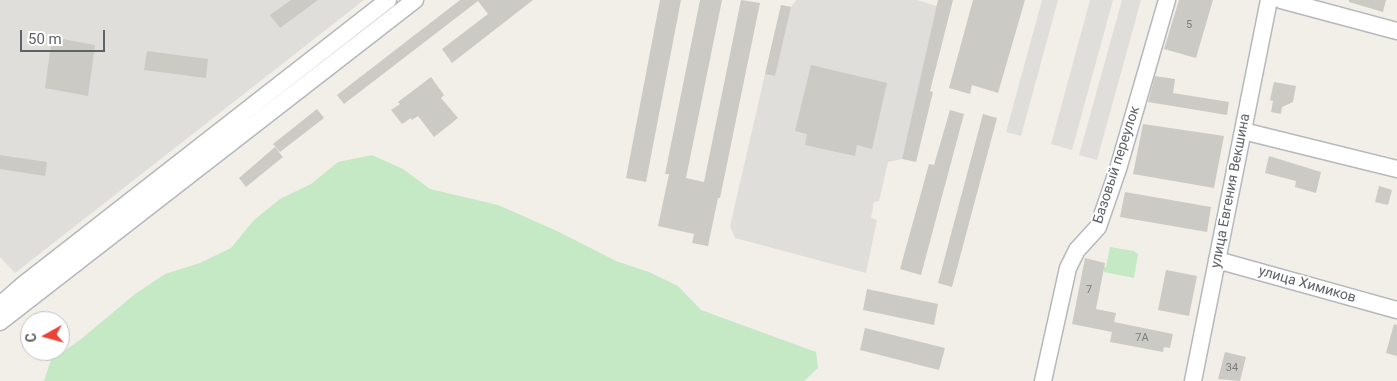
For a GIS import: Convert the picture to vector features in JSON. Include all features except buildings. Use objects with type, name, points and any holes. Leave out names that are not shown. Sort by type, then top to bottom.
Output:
[{"type":"street","points":[[0,304],[388,0]]},
{"type":"street","points":[[0,322],[415,0]]},
{"type":"street","name":"Базовый переулок","points":[[1043,381],[1068,268],[1077,250],[1098,227],[1118,169],[1167,0]]},
{"type":"street","name":"улица Евгения Векшина","points":[[1193,381],[1269,0]]},
{"type":"street","points":[[1281,0],[1397,31]]},
{"type":"street","points":[[1243,131],[1397,169]]},
{"type":"street","name":"улица Химиков","points":[[1217,260],[1397,310]]},
{"type":"shaded area","points":[[0,0],[364,0],[15,273],[0,257]]},
{"type":"shaded area","points":[[796,0],[917,0],[937,6],[902,159],[888,162],[879,201],[874,202],[871,218],[877,220],[866,273],[735,238],[730,226],[781,5],[791,7]]},
{"type":"shaded area","points":[[1042,0],[1058,0],[1021,136],[1006,132]]},
{"type":"shaded area","points":[[1090,0],[1113,0],[1072,150],[1051,144]]},
{"type":"shaded area","points":[[1122,0],[1141,0],[1097,160],[1079,155]]},
{"type":"green space","points":[[372,155],[403,169],[430,189],[498,205],[557,231],[616,261],[649,272],[678,286],[701,310],[816,352],[818,368],[804,381],[44,381],[51,361],[70,361],[70,347],[135,294],[165,274],[200,263],[231,248],[254,220],[280,199],[311,184],[338,162]]},
{"type":"green space","points":[[1110,247],[1134,251],[1138,254],[1134,278],[1104,272]]}]
